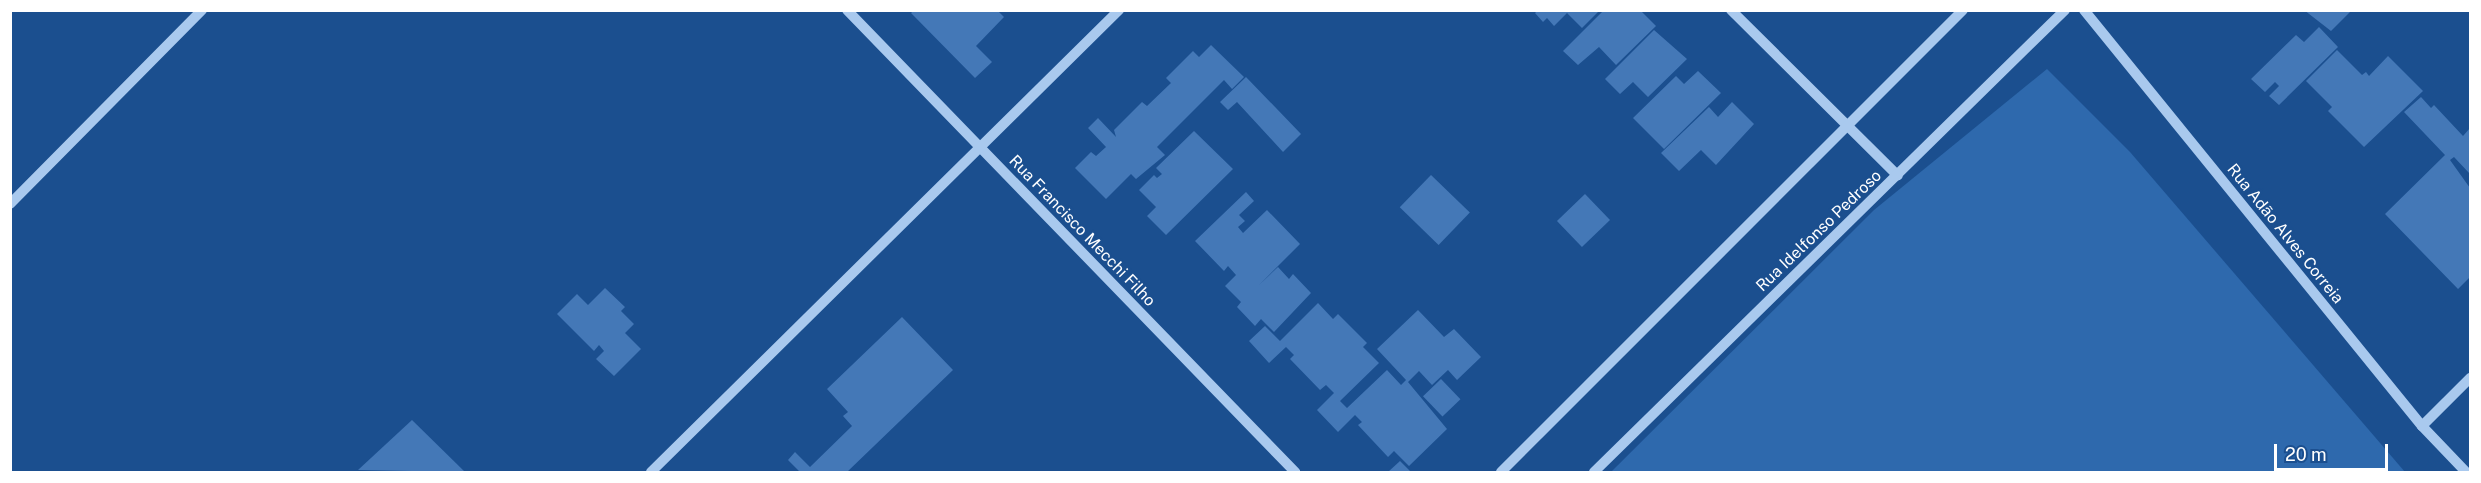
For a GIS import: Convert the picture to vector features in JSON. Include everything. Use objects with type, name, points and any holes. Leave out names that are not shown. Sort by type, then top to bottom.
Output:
[{"type":"street","points":[[10,204],[202,10]]},
{"type":"street","name":"Rua Francisco Mecchi Filho","points":[[847,10],[1295,472]]},
{"type":"street","points":[[651,472],[1119,10]]},
{"type":"street","points":[[1731,10],[1898,176]]},
{"type":"street","points":[[1501,472],[1963,10]]},
{"type":"street","name":"Rua Idelfonso Pedroso","points":[[1594,472],[2065,10]]},
{"type":"street","name":"Rua Adão Alves Correia","points":[[2084,10],[2422,426],[2466,472]]},
{"type":"street","points":[[2422,426],[2470,378]]},
{"type":"shaded area","points":[[2047,69],[2130,152],[2405,472],[1611,472],[1874,210]]},
{"type":"building","points":[[914,10],[997,10],[1004,17],[976,46],[992,62],[975,78],[911,13]]},
{"type":"building","points":[[1538,10],[1600,10],[1582,28],[1567,13],[1554,26],[1547,18],[1543,22],[1535,13]]},
{"type":"building","points":[[1604,10],[1640,10],[1656,26],[1616,65],[1599,47],[1578,65],[1563,51]]},
{"type":"building","points":[[2304,10],[2352,10],[2331,31]]},
{"type":"building","points":[[2319,27],[2338,47],[2279,105],[2269,96],[2279,86],[2275,82],[2265,92],[2251,79],[2296,35],[2304,42]]},
{"type":"building","points":[[1654,30],[1687,59],[1648,97],[1633,82],[1620,94],[1605,79]]},
{"type":"building","points":[[1211,45],[1244,77],[1232,89],[1224,80],[1157,147],[1165,155],[1136,179],[1131,174],[1106,199],[1075,168],[1091,152],[1096,156],[1106,147],[1088,128],[1098,118],[1116,137],[1114,130],[1142,102],[1147,106],[1171,83],[1166,78],[1193,51],[1199,57]]},
{"type":"building","points":[[2337,50],[2362,75],[2366,72],[2369,76],[2388,56],[2423,91],[2364,147],[2328,111],[2332,107],[2306,81]]},
{"type":"building","points":[[1698,71],[1721,93],[1664,149],[1633,118],[1676,76],[1684,84]]},
{"type":"building","points":[[1246,77],[1301,134],[1283,152],[1237,102],[1228,110],[1220,102]]},
{"type":"building","points":[[2421,97],[2431,108],[2434,105],[2463,136],[2470,128],[2470,174],[2454,157],[2450,160],[2470,188],[2470,277],[2458,289],[2385,214],[2445,155],[2404,112]]},
{"type":"building","points":[[1732,102],[1754,124],[1716,165],[1701,150],[1679,171],[1661,153],[1709,107],[1718,117]]},
{"type":"building","points":[[1194,131],[1233,169],[1166,235],[1147,216],[1156,207],[1139,190],[1154,175],[1157,178],[1162,174],[1156,168]]},
{"type":"building","points":[[1431,175],[1470,213],[1439,245],[1400,207]]},
{"type":"building","points":[[1246,192],[1254,201],[1239,215],[1245,221],[1238,227],[1243,233],[1267,210],[1300,244],[1258,286],[1278,267],[1289,279],[1293,274],[1311,293],[1274,332],[1261,319],[1255,326],[1237,307],[1241,302],[1225,286],[1236,275],[1228,266],[1224,271],[1195,241]]},
{"type":"building","points":[[1585,194],[1610,220],[1582,247],[1557,221]]},
{"type":"building","points":[[605,288],[625,307],[621,311],[634,324],[625,333],[641,349],[614,376],[596,359],[604,351],[599,345],[594,351],[557,314],[577,294],[588,305]]},
{"type":"building","points":[[1318,303],[1333,319],[1338,314],[1367,343],[1363,347],[1379,363],[1340,401],[1347,408],[1387,370],[1401,385],[1406,380],[1377,349],[1418,310],[1444,337],[1454,329],[1481,357],[1457,380],[1448,370],[1432,385],[1419,371],[1408,382],[1447,429],[1409,466],[1394,451],[1388,457],[1358,425],[1362,422],[1355,415],[1338,432],[1317,410],[1334,393],[1326,385],[1320,390],[1290,359],[1294,355],[1286,347],[1269,363],[1249,341],[1265,326],[1280,341]]},
{"type":"building","points":[[902,317],[953,370],[847,472],[800,472],[788,460],[795,452],[810,467],[852,426],[843,416],[848,412],[827,389]]},
{"type":"building","points":[[1441,379],[1460,399],[1442,417],[1423,396]]},
{"type":"building","points":[[412,420],[465,472],[358,470]]},
{"type":"building","points":[[1400,461],[1411,472],[1388,472]]}]
